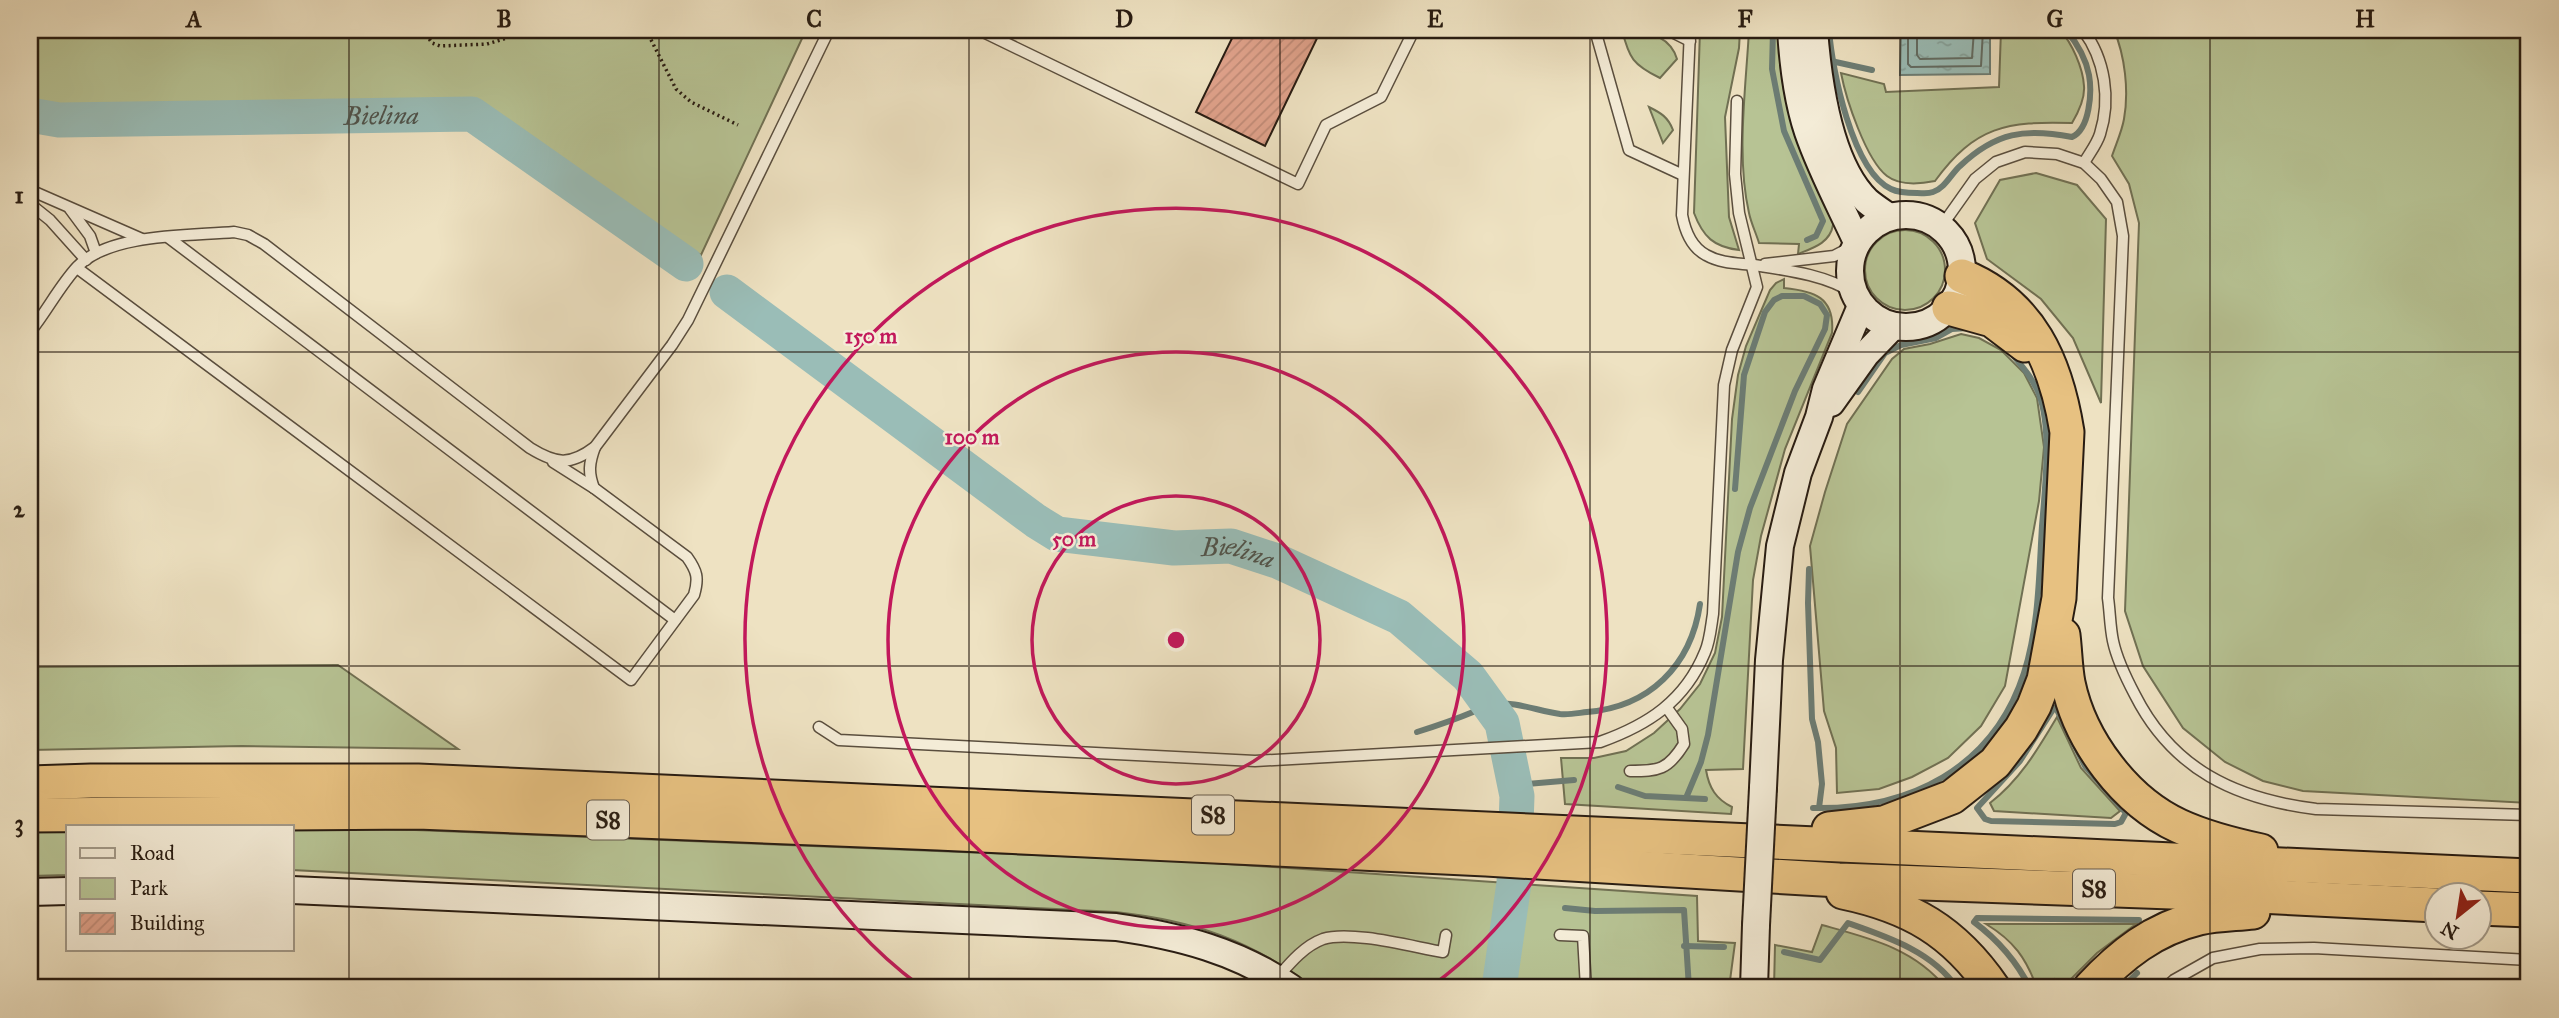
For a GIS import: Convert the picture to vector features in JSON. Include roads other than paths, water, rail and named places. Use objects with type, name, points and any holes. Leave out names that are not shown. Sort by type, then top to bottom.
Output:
[{"type":"highway","points":[[1751,842],[1821,829],[1884,823],[1952,797],[1995,763],[2021,729],[2044,680],[2059,598],[2067,432],[2055,378],[2040,341],[2029,325],[2002,299],[1962,276]]},
{"type":"highway","points":[[1949,308],[1979,315],[2005,328],[2028,347],[2055,378]]},
{"type":"highway","points":[[2059,598],[2068,683],[2077,712],[2108,767],[2131,791],[2153,810],[2178,825],[2359,886]]},
{"type":"highway","name":"S8","points":[[30,783],[91,780],[418,781],[1539,846],[1751,842],[2359,886],[2422,901]]},
{"type":"highway","name":"S8","points":[[30,815],[418,812],[1487,843]]},
{"type":"highway","name":"S8","points":[[1539,846],[1751,875],[2359,886],[2529,876]]},
{"type":"highway","points":[[1751,875],[1846,892],[1902,909],[1925,920],[1946,935],[1993,988]]},
{"type":"highway","points":[[2090,988],[2118,958],[2156,934],[2178,924],[2359,886]]},
{"type":"highway","points":[[2492,909],[2529,910]]},
{"type":"main road","points":[[1791,30],[1794,71],[1807,131],[1857,243]]},
{"type":"main road","points":[[1814,30],[1827,119],[1842,159],[1867,200],[1889,217]]},
{"type":"main road","points":[[1907,215],[1925,218],[1941,227],[1954,241],[1961,258],[1962,276],[1958,293],[1949,308],[1924,325],[1908,328],[1875,319],[1857,300],[1850,279],[1850,260],[1857,243],[1877,222],[1889,217],[1907,215]]},
{"type":"main road","points":[[1754,988],[1772,611],[1780,546],[1798,473],[1819,418],[1826,389],[1857,300]]},
{"type":"main road","points":[[1819,418],[1866,354],[1893,326]]},
{"type":"main road","points":[[294,890],[1116,927],[1150,932],[1209,947],[1233,956],[1284,983]]},
{"type":"main road","points":[[30,892],[66,891]]},
{"type":"lane","points":[[548,459],[564,461],[581,458],[595,447],[672,345],[688,320],[829,30]]},
{"type":"lane","points":[[979,30],[1298,184],[1326,125],[1381,97],[1414,30]]},
{"type":"lane","points":[[1595,30],[1629,150],[1683,175]]},
{"type":"lane","points":[[1668,30],[1690,35],[1682,215],[1685,230],[1693,244],[1704,254],[1723,262],[1754,265],[1842,285],[1857,300]]},
{"type":"lane","points":[[2083,30],[2090,39],[2103,73],[2106,102],[2099,136],[2084,163]]},
{"type":"lane","points":[[819,726],[839,740],[1255,761],[1600,742],[1633,730],[1667,708],[1689,680],[1706,651],[1713,614],[1724,385],[1732,350],[1757,287],[1754,265],[1739,213],[1735,174],[1737,101]]},
{"type":"lane","points":[[1941,227],[1975,179],[1996,162],[2025,152],[2057,154],[2084,163],[2101,179],[2117,202],[2123,236],[2108,598],[2113,641],[2123,672],[2145,715],[2169,746],[2196,768],[2257,799],[2316,809],[2529,815]]},
{"type":"lane","points":[[30,190],[142,240]]},
{"type":"lane","points":[[30,204],[50,220],[86,260]]},
{"type":"lane","points":[[66,205],[79,218],[96,253]]},
{"type":"lane","points":[[30,331],[77,268],[96,253],[123,242],[234,232],[248,235],[264,244],[520,440],[594,488],[687,557],[695,568],[698,579],[694,595],[631,680],[77,268]]},
{"type":"lane","points":[[169,237],[675,620]]},
{"type":"lane","points":[[1754,265],[1834,256],[1857,243]]},
{"type":"lane","points":[[30,310],[41,318]]},
{"type":"lane","points":[[594,488],[589,477],[589,462],[595,447]]},
{"type":"lane","points":[[1630,771],[1654,771],[1673,762],[1684,744],[1682,729],[1667,708]]},
{"type":"lane","points":[[1284,983],[1305,949],[1323,939],[1344,936],[1443,952],[1446,935]]},
{"type":"lane","points":[[1560,935],[1583,936],[1586,988]]},
{"type":"lane","points":[[2165,988],[2213,957],[2260,949],[2314,948],[2529,960]]},
{"type":"water","points":[[1990,30],[1990,74],[1900,75],[1901,31]]},
{"type":"waterway","points":[[1773,30],[1772,69],[1784,131],[1823,221],[1816,236],[1807,240]]},
{"type":"waterway","points":[[1829,30],[1834,69],[1855,141],[1877,179],[1891,189],[1904,193],[1933,192],[1973,155],[2012,135],[2040,133],[2072,137],[2078,133],[2086,118],[2090,82],[2083,57],[2066,30]]},
{"type":"waterway","points":[[1831,61],[1872,70]]},
{"type":"waterway","name":"Bielina","points":[[30,115],[59,120],[472,114],[686,264]]},
{"type":"waterway","name":"Bielina","points":[[727,292],[1057,534],[1174,548],[1231,546],[1277,561],[1399,617],[1468,676],[1502,723],[1517,796],[1514,883],[1499,988]]},
{"type":"waterway","points":[[1686,798],[1701,762],[1708,735],[1738,552],[1750,508],[1795,391],[1825,329],[1827,315],[1820,304],[1804,296],[1782,296],[1774,300],[1765,312],[1744,375],[1735,489]]},
{"type":"waterway","points":[[1858,392],[1885,353],[1901,345],[1936,338],[1952,329],[1967,328]]},
{"type":"waterway","points":[[1813,808],[1848,807],[1882,801],[1914,791],[1943,777],[1969,758],[1991,735],[2010,706],[2024,673],[2035,618],[2047,459],[2045,424],[2039,394],[2012,354]]},
{"type":"waterway","points":[[1809,569],[1812,719],[1818,742],[1822,784],[1819,808]]},
{"type":"waterway","points":[[1417,732],[1492,704],[1509,704],[1567,714],[1630,702],[1648,692],[1677,664],[1695,626],[1700,604]]},
{"type":"waterway","points":[[2054,708],[2085,766],[2126,813],[2121,822],[1991,821],[1985,819],[1977,808],[2020,761],[2054,708]]},
{"type":"waterway","points":[[1515,785],[1574,780]]},
{"type":"waterway","points":[[1618,787],[1645,796],[1705,799]]},
{"type":"waterway","points":[[1565,908],[1595,911],[1684,910],[1689,988]]},
{"type":"waterway","points":[[2030,988],[2006,951],[1974,922],[1977,918],[2139,920]]},
{"type":"waterway","points":[[1784,952],[1820,960],[1848,923],[1894,940],[1923,955],[1947,975],[1957,988]]},
{"type":"waterway","points":[[1684,946],[1724,947]]},
{"type":"waterway","points":[[2122,988],[2137,973]]}]
